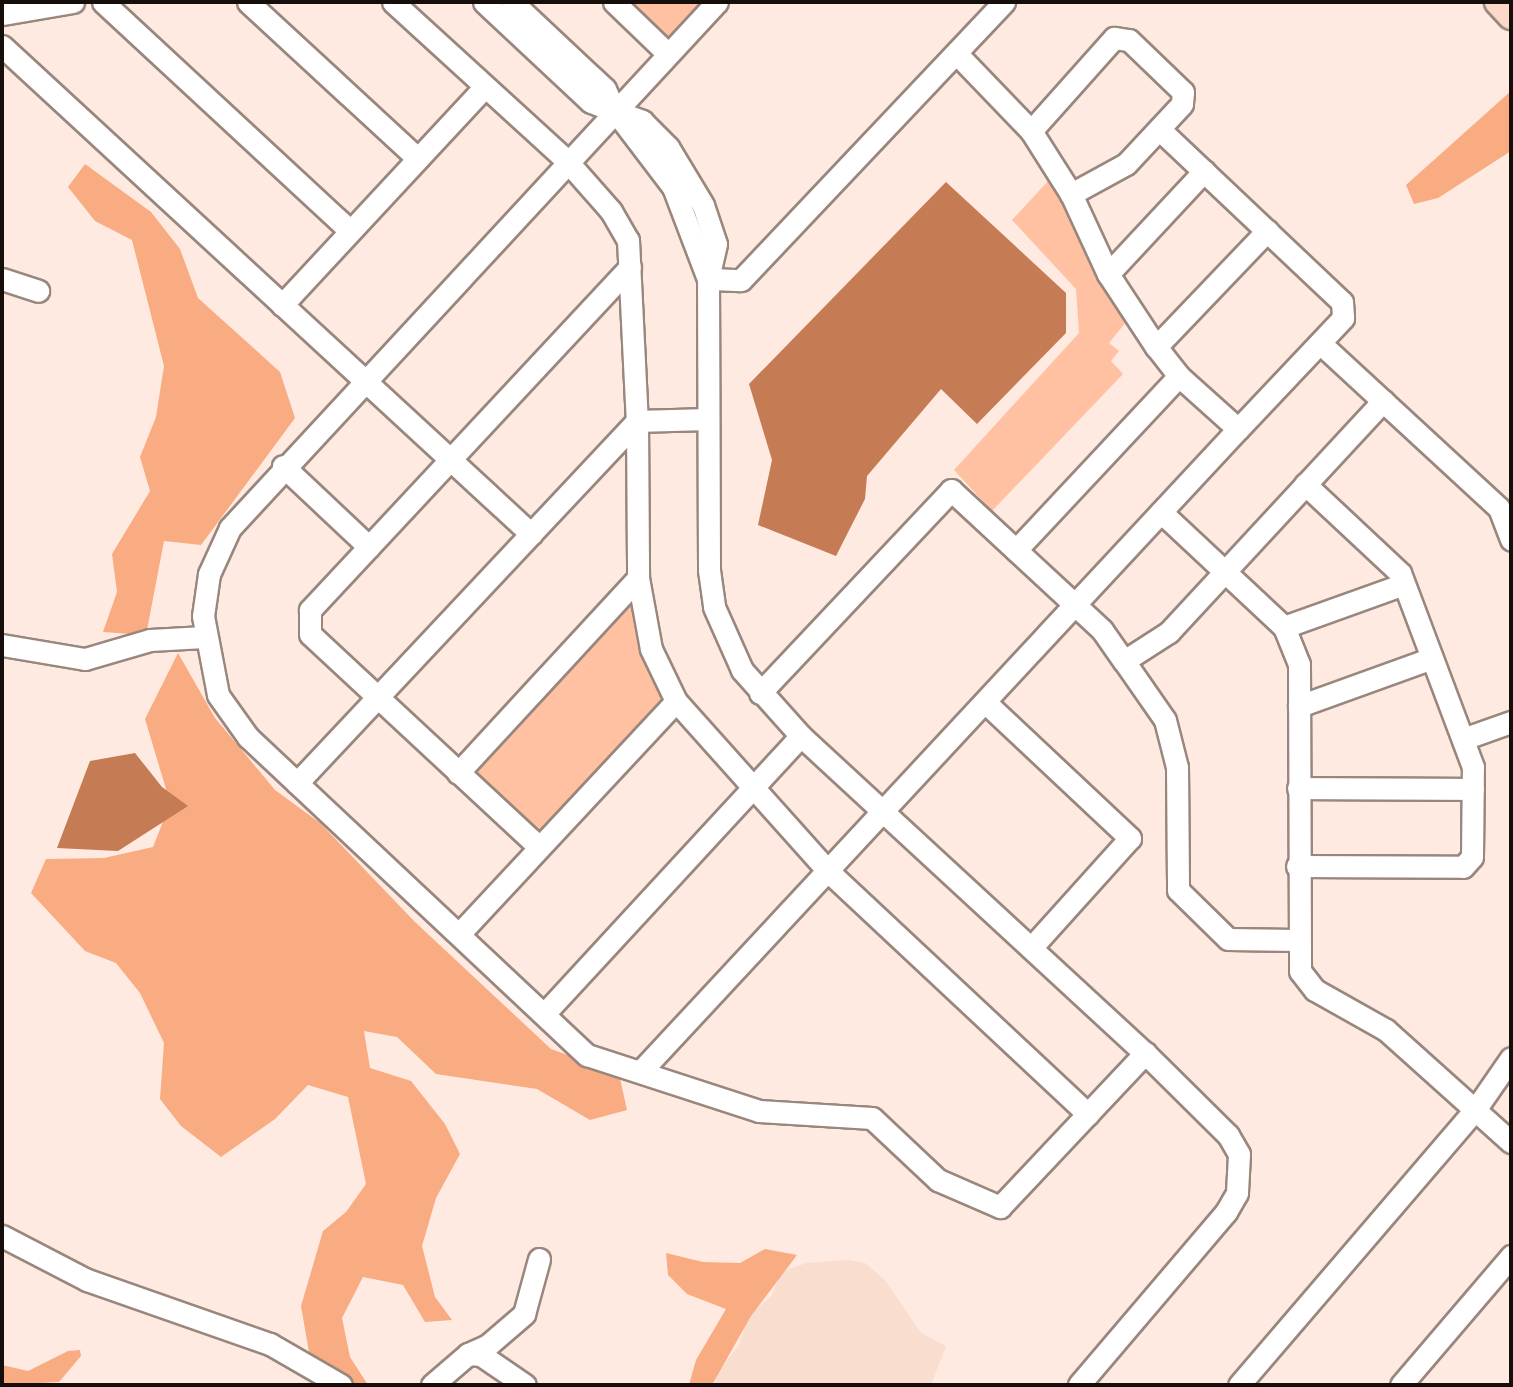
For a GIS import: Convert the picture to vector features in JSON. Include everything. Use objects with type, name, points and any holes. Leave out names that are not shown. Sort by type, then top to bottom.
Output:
[{"type":"main road","points":[[1498,2],[1511,16]]},
{"type":"street","points":[[2,14],[72,2]]},
{"type":"street","points":[[103,2],[350,231]]},
{"type":"street","points":[[248,2],[418,159]]},
{"type":"street","points":[[393,2],[484,88],[566,160],[611,211],[628,240],[637,421],[638,578],[651,649],[676,701],[828,871],[1088,1114]]},
{"type":"street","points":[[484,2],[591,102],[642,121],[668,147],[704,205],[716,244],[708,279],[709,570],[714,607],[742,670],[801,736],[1145,1053],[1228,1135],[1238,1154],[1237,1193],[1079,1385]]},
{"type":"street","points":[[512,2],[605,89],[615,111]]},
{"type":"street","points":[[614,2],[668,54]]},
{"type":"street","points":[[717,2],[566,160],[230,527],[209,573],[204,637],[218,695],[229,714],[297,783],[587,1055],[759,1111],[872,1118],[938,1180],[1000,1207],[1145,1053]]},
{"type":"street","points":[[708,279],[741,280],[1004,2]]},
{"type":"street","points":[[1031,131],[1114,38],[1129,40],[1183,92],[1182,104],[1126,164],[1071,194]]},
{"type":"street","points":[[2,46],[531,534]]},
{"type":"street","points":[[957,54],[1031,131],[1071,194],[1108,274],[1156,346],[1179,376],[1238,429]]},
{"type":"street","points":[[282,306],[484,88]]},
{"type":"street","points":[[640,1072],[1343,318],[1342,302],[1159,129]]},
{"type":"street","points":[[1108,274],[1204,171]]},
{"type":"street","points":[[1156,346],[1267,231]]},
{"type":"street","points":[[538,846],[310,634],[310,610],[630,267]]},
{"type":"street","points":[[2,279],[38,291]]},
{"type":"street","points":[[1320,343],[1499,508],[1511,540]]},
{"type":"street","points":[[1016,550],[1179,376]]},
{"type":"street","points":[[1124,661],[1169,632],[1383,401]]},
{"type":"street","points":[[297,783],[637,421],[707,419]]},
{"type":"street","points":[[284,466],[369,547]]},
{"type":"street","points":[[1297,866],[1463,867],[1472,857],[1473,767],[1400,573],[1305,484]]},
{"type":"street","points":[[760,693],[951,490],[1102,630],[1165,720],[1177,767],[1178,890],[1228,939],[1297,940]]},
{"type":"street","points":[[1161,512],[1284,627],[1300,664],[1297,940],[1300,971],[1306,982],[1386,1030],[1511,1142]]},
{"type":"street","points":[[458,773],[638,578]]},
{"type":"street","points":[[1284,627],[1404,584]]},
{"type":"street","points":[[2,645],[85,659],[150,640],[204,637]]},
{"type":"street","points":[[1299,706],[1432,657]]},
{"type":"street","points":[[459,934],[538,846],[676,701]]},
{"type":"street","points":[[985,702],[1130,838],[1031,948]]},
{"type":"street","points":[[1463,739],[1511,722]]},
{"type":"street","points":[[545,1013],[754,790],[801,736]]},
{"type":"street","points":[[1298,788],[1473,789]]},
{"type":"street","points":[[1239,1385],[1475,1110],[1511,1058]]},
{"type":"street","points":[[2,1236],[87,1280],[270,1344],[341,1385]]},
{"type":"street","points":[[1401,1385],[1511,1255]]},
{"type":"street","points":[[432,1385],[468,1354],[488,1345],[524,1314],[539,1259]]},
{"type":"street","points":[[468,1354],[481,1355],[525,1385]]},
{"type":"shaded area","points":[[625,2],[705,2],[670,40]]},
{"type":"shaded area","points":[[1511,91],[1511,151],[1438,198],[1414,204],[1406,185]]},
{"type":"shaded area","points":[[85,164],[151,212],[180,249],[198,298],[280,372],[295,418],[201,545],[164,541],[146,635],[103,632],[117,592],[112,554],[150,491],[140,457],[156,417],[164,366],[132,240],[95,221],[68,187]]},
{"type":"shaded area","points":[[1050,179],[1126,322],[1109,343],[1119,351],[1111,361],[1123,374],[992,511],[954,470],[1079,333],[1076,289],[1012,220]]},
{"type":"shaded area","points":[[946,182],[1066,293],[1066,333],[977,424],[941,389],[867,476],[865,499],[836,556],[758,525],[772,460],[749,384]]},
{"type":"shaded area","points":[[623,606],[631,607],[663,700],[542,830],[531,828],[474,775],[473,769]]},
{"type":"shaded area","points":[[178,653],[215,718],[275,790],[320,823],[415,922],[551,1049],[619,1074],[627,1110],[590,1120],[537,1089],[436,1074],[397,1037],[364,1031],[370,1068],[411,1081],[445,1124],[460,1154],[436,1198],[422,1246],[435,1297],[452,1320],[425,1322],[403,1285],[363,1277],[342,1318],[350,1357],[368,1385],[347,1385],[309,1352],[301,1306],[323,1231],[346,1212],[366,1184],[348,1097],[308,1085],[275,1119],[221,1157],[181,1126],[160,1099],[164,1043],[140,993],[116,963],[85,951],[31,893],[46,859],[104,858],[153,847],[166,814],[166,789],[145,719]]},
{"type":"shaded area","points":[[135,753],[162,787],[188,806],[118,851],[57,848],[90,761]]},
{"type":"shaded area","points":[[765,1249],[797,1255],[751,1316],[712,1385],[689,1385],[696,1360],[726,1309],[687,1294],[668,1275],[666,1253],[703,1262],[740,1263]]},
{"type":"shaded area","points":[[846,1260],[865,1263],[885,1280],[921,1333],[946,1346],[931,1385],[714,1385],[718,1372],[739,1345],[748,1317],[772,1295],[781,1272],[806,1263]]},
{"type":"shaded area","points":[[80,1350],[81,1356],[59,1382],[2,1385],[2,1365],[28,1371],[68,1351]]}]
